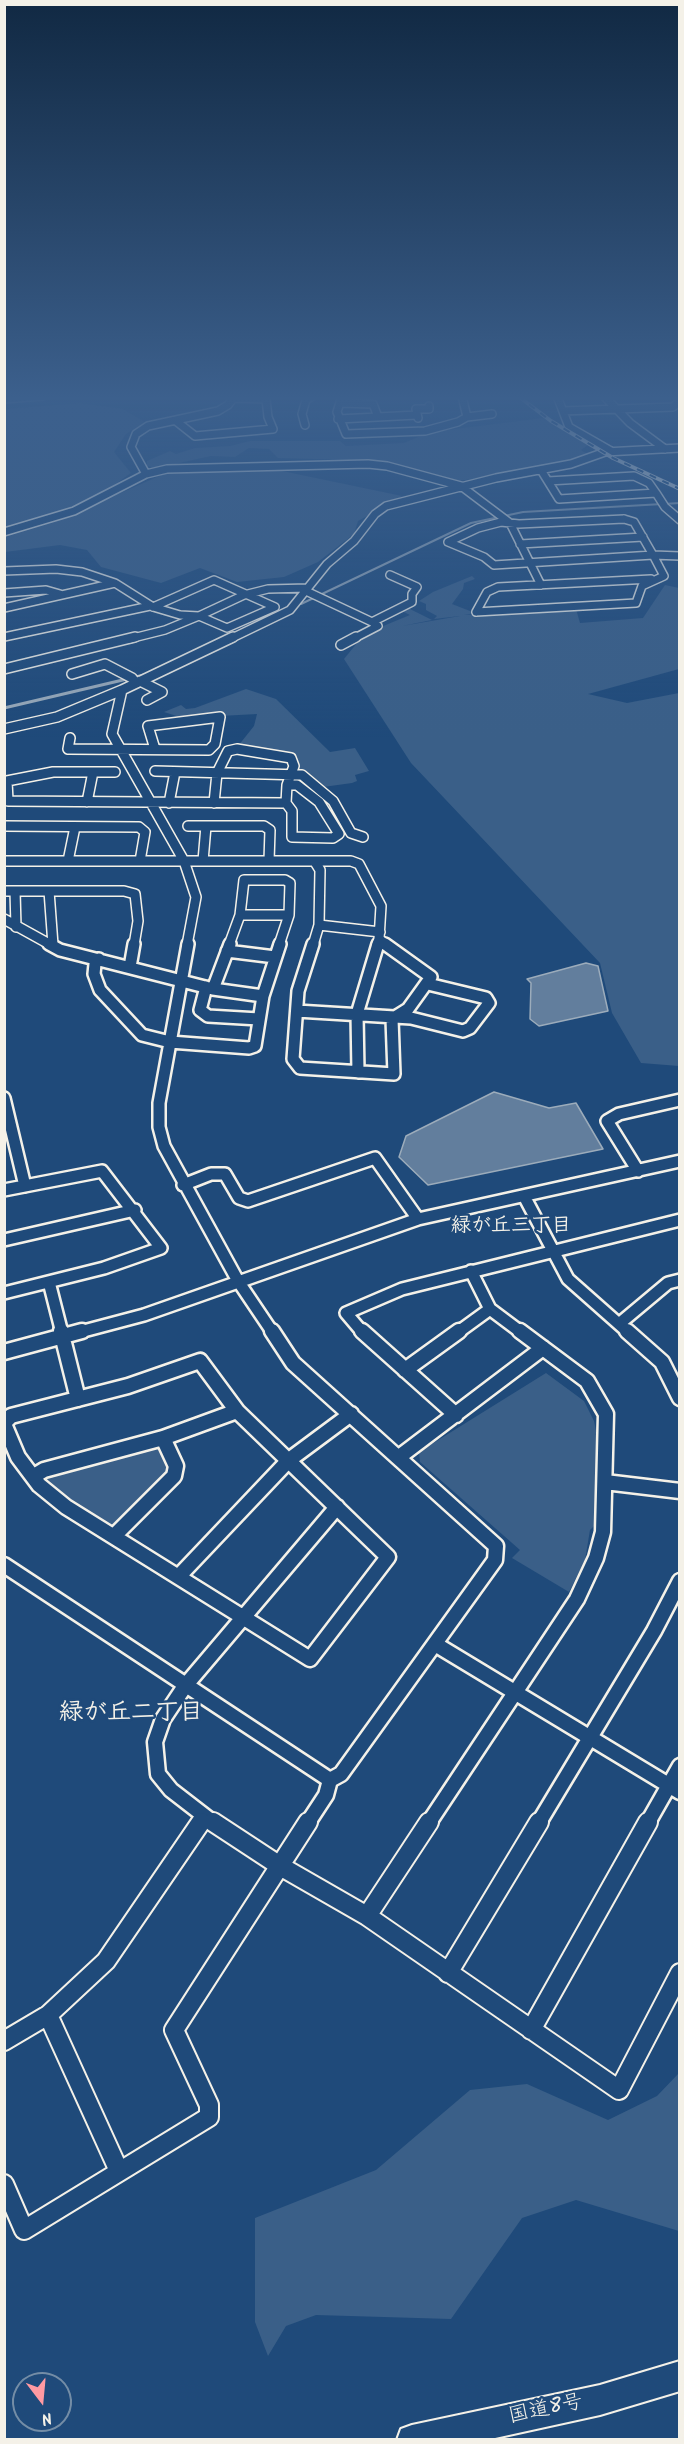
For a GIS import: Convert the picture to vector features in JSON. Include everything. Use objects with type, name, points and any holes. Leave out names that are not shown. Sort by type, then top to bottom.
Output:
[{"type":"highway","name":"国道8号","points":[[412,2439],[600,2400],[680,2376]]},
{"type":"street","points":[[4,532],[76,510]]},
{"type":"street","points":[[4,729],[57,717],[122,690],[135,680],[290,610],[311,593],[327,564],[361,534],[380,510]]},
{"type":"street","points":[[493,510],[504,518],[541,585]]},
{"type":"street","points":[[659,578],[498,587],[488,592],[476,612],[636,603],[642,586],[664,576],[653,555],[643,537],[634,522],[624,519],[504,518],[501,522],[478,528],[448,542],[484,557],[494,566],[653,555],[680,556]]},
{"type":"street","points":[[520,544],[643,537]]},
{"type":"street","points":[[4,571],[56,569],[82,572],[115,583],[152,607],[180,615],[199,616],[228,628],[275,607],[214,580],[152,607],[4,637]]},
{"type":"street","points":[[372,622],[412,602],[412,594],[417,587],[390,575]]},
{"type":"street","points":[[4,608],[115,583]]},
{"type":"street","points":[[4,669],[165,630],[246,595],[268,589],[311,593],[378,627],[341,645]]},
{"type":"street","points":[[4,593],[46,590],[63,595]]},
{"type":"street","points":[[72,674],[105,664],[162,692],[147,700]]},
{"type":"street","points":[[4,2184],[24,2229],[208,2117],[209,2105],[174,2030],[326,1795],[330,1780],[340,1774],[495,1560],[496,1546],[293,1363],[238,1281],[183,1185],[164,1146],[159,1127],[159,1103],[196,897],[184,861],[120,749],[112,727],[122,690]]},
{"type":"street","points":[[70,738],[68,749],[209,750],[215,744],[220,717],[148,726],[155,749]]},
{"type":"street","points":[[214,803],[217,773],[228,751],[237,749],[291,758],[294,766],[287,785],[285,803],[292,811],[292,837],[333,838],[339,834],[319,802],[297,785],[287,785]]},
{"type":"street","points":[[155,771],[302,775],[333,801],[351,833],[363,837]]},
{"type":"street","points":[[115,772],[53,772],[7,781],[8,801],[285,803]]},
{"type":"street","points":[[87,802],[93,772]]},
{"type":"street","points":[[169,803],[175,772]]},
{"type":"street","points":[[4,826],[140,827],[145,832],[140,861]]},
{"type":"street","points":[[188,826],[264,826],[270,830],[269,861]]},
{"type":"street","points":[[203,861],[206,826]]},
{"type":"street","points":[[68,861],[75,827]]},
{"type":"street","points":[[4,861],[351,861],[359,864],[381,906],[379,935],[357,1014],[358,1072]]},
{"type":"street","points":[[315,862],[320,870],[319,925],[298,991],[293,1059],[300,1068],[394,1074],[392,1019],[408,1009],[431,977],[379,935],[319,925]]},
{"type":"street","points":[[99,959],[95,964],[94,974],[100,990],[142,1035],[170,1042],[249,1048],[255,1046],[263,996],[288,915],[290,883],[285,880],[244,880],[240,915],[227,951],[200,1010],[208,1016],[259,1019]]},
{"type":"street","points":[[16,927],[10,891],[124,891],[135,894],[138,921],[130,967]]},
{"type":"street","points":[[49,891],[53,945]]},
{"type":"street","points":[[240,915],[288,915]]},
{"type":"street","points":[[4,919],[53,945],[99,959],[209,988],[263,996]]},
{"type":"street","points":[[227,951],[275,957]]},
{"type":"street","points":[[297,1011],[411,1018],[463,1031],[470,1028],[489,1003],[486,998],[428,984]]},
{"type":"street","points":[[5,1099],[9,1142],[25,1186]]},
{"type":"street","points":[[638,1171],[607,1121],[619,1113],[680,1100]]},
{"type":"street","points":[[183,1185],[211,1174],[225,1174],[238,1198],[248,1201],[375,1158],[418,1220]]},
{"type":"street","points":[[4,1352],[144,1315],[418,1220],[680,1161]]},
{"type":"street","points":[[4,1190],[102,1171],[135,1210],[161,1248],[49,1282],[4,1293]]},
{"type":"street","points":[[524,1196],[568,1279],[662,1362],[680,1398]]},
{"type":"street","points":[[4,1240],[135,1210]]},
{"type":"street","points":[[456,1415],[364,1335],[346,1313],[402,1289],[680,1220]]},
{"type":"street","points":[[367,1916],[577,1599],[596,1558],[603,1532],[606,1413],[587,1381],[490,1310],[471,1271]]},
{"type":"street","points":[[619,1324],[668,1282],[680,1280]]},
{"type":"street","points":[[49,1282],[78,1399]]},
{"type":"street","points":[[405,1370],[490,1310]]},
{"type":"street","points":[[399,1457],[543,1348]]},
{"type":"street","points":[[200,1361],[237,1411],[388,1557],[310,1659],[66,1507],[39,1485],[18,1457],[4,1423],[11,1416],[128,1386],[200,1361]]},
{"type":"street","points":[[33,1476],[44,1470],[163,1438],[237,1411]]},
{"type":"street","points":[[179,1576],[289,1460],[351,1414]]},
{"type":"street","points":[[114,1536],[174,1476],[176,1466],[163,1438]]},
{"type":"street","points":[[605,1482],[680,1491]]},
{"type":"street","points":[[337,1507],[185,1686],[163,1719],[155,1742],[158,1773],[171,1790],[205,1817],[280,1866],[367,1916],[619,2090],[680,1972]]},
{"type":"street","points":[[4,1565],[330,1780]]},
{"type":"street","points":[[448,1973],[664,1614],[680,1581]]},
{"type":"street","points":[[435,1644],[674,1788]]},
{"type":"street","points":[[531,2030],[674,1788],[680,1766]]},
{"type":"street","points":[[4,2041],[48,2015],[106,1961],[205,1817]]},
{"type":"street","points":[[48,2015],[120,2171]]},
{"type":"shaded area","points":[[5,510],[67,510],[65,511],[5,528]]},
{"type":"shaded area","points":[[82,510],[377,510],[358,521],[354,534],[318,562],[284,577],[237,582],[200,568],[161,583],[101,567],[87,550],[60,545],[5,552],[5,537],[52,523]]},
{"type":"shaded area","points":[[472,576],[475,579],[464,583],[463,589],[452,604],[475,613],[464,615],[576,609],[580,623],[643,618],[665,585],[679,588],[679,669],[588,694],[627,703],[679,693],[679,1066],[641,1063],[612,1013],[600,963],[411,763],[344,659],[357,643],[378,630],[376,629],[410,615],[402,611],[408,608],[432,620],[402,626],[460,616],[434,619],[437,616],[426,610],[426,604],[419,601],[433,592]]},
{"type":"shaded area","points":[[246,689],[276,699],[330,752],[355,748],[369,771],[355,775],[357,781],[352,783],[323,787],[308,773],[297,772],[300,767],[294,754],[238,746],[254,726],[257,714],[183,718],[164,712],[181,705],[186,709],[195,708]]},
{"type":"shaded area","points":[[586,963],[598,966],[608,1011],[539,1026],[530,1019],[531,983],[527,979]]},
{"type":"shaded area","points":[[494,1092],[549,1108],[576,1103],[603,1149],[428,1185],[399,1157],[406,1136]]},
{"type":"shaded area","points":[[546,1373],[584,1401],[594,1421],[599,1445],[597,1523],[590,1530],[585,1560],[569,1592],[512,1558],[520,1550],[420,1462],[419,1452]]},
{"type":"shaded area","points":[[152,1447],[158,1449],[169,1466],[164,1475],[119,1526],[112,1528],[66,1500],[43,1481],[47,1474]]},
{"type":"shaded area","points":[[679,2073],[679,2231],[576,2200],[522,2218],[451,2319],[316,2315],[286,2326],[268,2356],[255,2322],[255,2218],[376,2170],[470,2090],[527,2084],[608,2120],[657,2096]]},
{"type":"waterway","points":[[301,604],[471,523],[523,512],[557,510]]},
{"type":"waterway","points":[[4,708],[144,675]]},
{"type":"district","name":"緑が丘三丁目","points":[[511,1228]]},
{"type":"district","name":"緑が丘二丁目","points":[[131,1715]]}]
